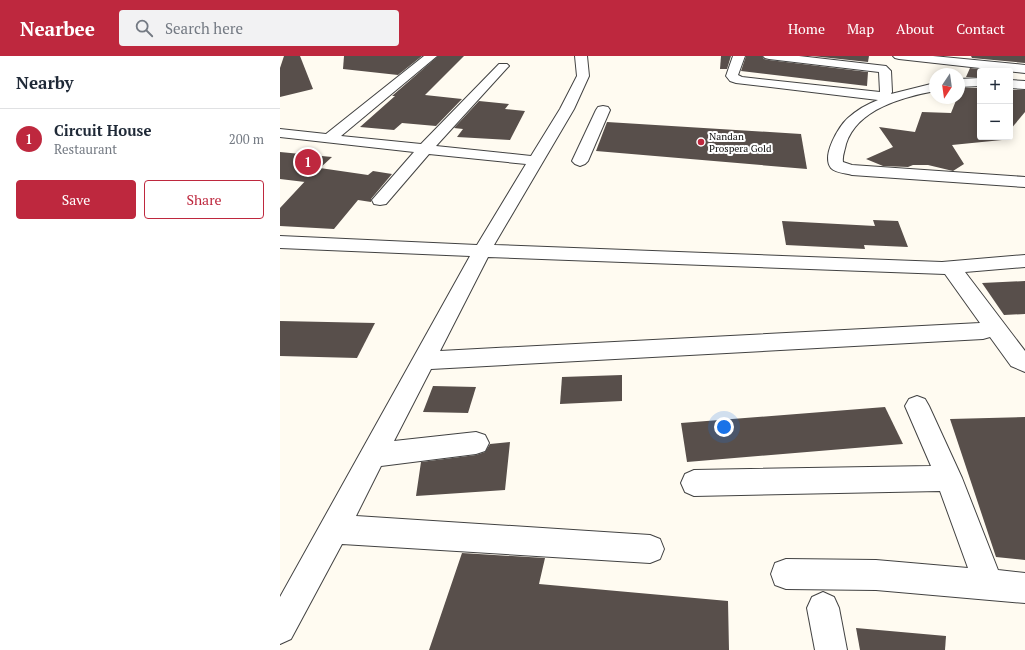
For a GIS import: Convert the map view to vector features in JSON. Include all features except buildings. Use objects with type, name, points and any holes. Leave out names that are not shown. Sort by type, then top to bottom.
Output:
[{"type":"street","points":[[329,139],[431,56]]},
{"type":"street","points":[[280,628],[482,252],[545,156],[573,110],[583,76],[581,56]]},
{"type":"street","points":[[739,56],[732,76],[740,80],[876,96],[884,95],[886,92],[885,71],[882,69],[769,56]]},
{"type":"street","points":[[899,56],[1025,69]]},
{"type":"street","points":[[380,200],[426,148],[504,66]]},
{"type":"street","points":[[965,83],[977,82]]},
{"type":"street","points":[[1013,84],[1025,84]]},
{"type":"street","points":[[929,88],[917,90],[878,103],[849,125],[834,160],[836,165],[843,169],[852,170],[1025,182]]},
{"type":"street","points":[[580,161],[603,110]]},
{"type":"street","points":[[280,133],[391,146],[545,156]]},
{"type":"street","points":[[280,242],[482,252],[951,268],[1025,261]]},
{"type":"street","points":[[951,268],[1019,360],[1025,363]]},
{"type":"street","points":[[423,361],[983,330]]},
{"type":"street","points":[[917,406],[949,478],[989,585]]},
{"type":"street","points":[[374,455],[476,443]]},
{"type":"street","points":[[694,483],[949,478]]},
{"type":"street","points":[[334,529],[650,549]]},
{"type":"street","points":[[786,574],[862,576],[1025,588]]},
{"type":"street","points":[[823,608],[831,650]]},
{"type":"place","name":"Nandan Prospera Gold","points":[[701,142]]},
{"type":"place","name":"Circuit House","points":[[308,162]]}]
